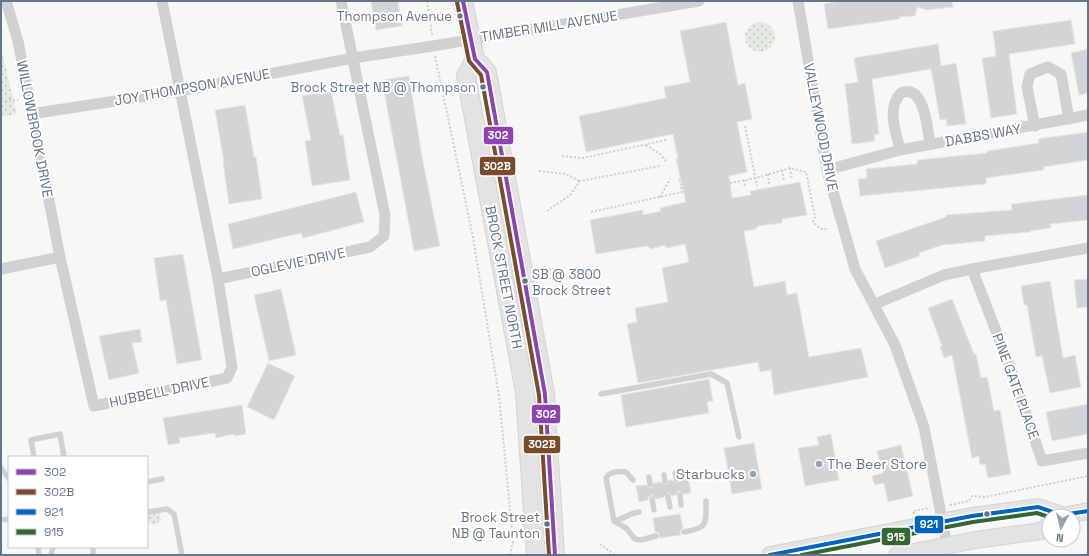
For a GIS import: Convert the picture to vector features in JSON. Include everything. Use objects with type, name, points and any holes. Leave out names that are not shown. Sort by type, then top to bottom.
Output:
[{"type":"main road","name":"BROCK STREET NORTH","points":[[463,1],[475,59],[487,72],[525,275],[545,394],[557,550]]},
{"type":"main road","name":"BROCK STREET NORTH","points":[[475,59],[466,76],[525,392],[533,498]]},
{"type":"main road","points":[[528,555],[533,498]]},
{"type":"main road","points":[[533,498],[536,555]]},
{"type":"main road","points":[[770,555],[942,514],[1038,507],[1041,508]]},
{"type":"main road","points":[[897,555],[947,550],[1041,531]]},
{"type":"street","name":"WILLOWBROOK DRIVE","points":[[6,1],[18,41],[28,100],[60,257]]},
{"type":"street","points":[[162,1],[218,279]]},
{"type":"street","name":"OGLEVIE DRIVE","points":[[218,279],[370,247],[384,236],[385,215],[341,1]]},
{"type":"street","name":"TIMBER MILL AVENUE","points":[[470,39],[648,5],[700,1]]},
{"type":"street","name":"VALLEYWOOD DRIVE","points":[[798,1],[827,170],[855,269],[875,304],[895,345],[924,427],[942,514],[947,550]]},
{"type":"street","points":[[353,58],[470,39]]},
{"type":"street","name":"JOY THOMPSON AVENUE","points":[[31,114],[180,91],[353,58]]},
{"type":"street","name":"DABBS WAY","points":[[1035,126],[1027,87],[1030,74],[1048,66],[1061,74],[1069,119]]},
{"type":"street","name":"DABBS WAY","points":[[900,150],[892,107],[900,92],[910,92],[918,97],[923,105],[930,144]]},
{"type":"street","name":"DABBS WAY","points":[[827,170],[900,150],[1088,116]]},
{"type":"street","points":[[875,304],[944,275],[1088,248]]},
{"type":"street","points":[[1,269],[60,257]]},
{"type":"street","name":"HUBBELL DRIVE","points":[[60,257],[94,406],[226,378],[232,367],[218,279]]},
{"type":"street","name":"PINE GATE PLACE","points":[[972,269],[1012,372],[1042,461],[1088,453]]},
{"type":"lane","points":[[601,394],[711,374],[727,383],[738,437]]},
{"type":"lane","points":[[34,456],[31,440],[60,434],[64,456]]},
{"type":"lane","points":[[1,468],[8,478]]},
{"type":"lane","points":[[633,480],[626,472],[616,471],[608,474],[606,478],[614,521],[626,528],[635,539],[641,540],[656,536]]},
{"type":"lane","points":[[675,473],[677,479]]},
{"type":"lane","points":[[664,475],[665,481]]},
{"type":"lane","points":[[649,477],[650,484]]},
{"type":"lane","points":[[148,482],[162,479]]},
{"type":"lane","points":[[680,495],[681,505]]},
{"type":"lane","points":[[668,497],[670,507]]},
{"type":"lane","points":[[652,500],[654,510]]},
{"type":"lane","points":[[684,532],[700,529],[704,525],[706,518],[706,501]]},
{"type":"lane","points":[[148,512],[167,509],[174,514],[182,555]]},
{"type":"lane","points":[[614,521],[626,518],[632,513],[639,512]]},
{"type":"path","points":[[427,1],[433,46],[473,237],[499,396],[513,541],[510,555]]},
{"type":"path","points":[[1,101],[28,100]]},
{"type":"path","points":[[746,126],[757,186]]},
{"type":"path","points":[[562,156],[583,158],[666,140]]},
{"type":"path","points":[[646,145],[660,154],[667,162]]},
{"type":"path","points":[[539,171],[566,174],[580,182],[660,166]]},
{"type":"path","points":[[790,168],[792,180]]},
{"type":"path","points":[[730,182],[756,178],[790,168],[806,172],[815,217],[814,222],[821,229],[828,229]]},
{"type":"path","points":[[782,170],[784,181]]},
{"type":"path","points":[[768,174],[770,184]]},
{"type":"path","points":[[591,212],[682,192],[680,177]]},
{"type":"path","points":[[660,197],[670,179]]},
{"type":"path","points":[[744,180],[745,188]]},
{"type":"path","points":[[547,211],[570,195],[580,182]]},
{"type":"path","points":[[525,275],[559,268]]},
{"type":"path","points":[[942,514],[969,500],[972,496],[985,497],[1088,476]]},
{"type":"path","points":[[600,544],[615,555]]},
{"type":"shaded area","points":[[760,22],[771,26],[775,37],[771,48],[760,52],[749,48],[745,37],[749,26]]},
{"type":"shaded area","points":[[1,48],[17,114],[1,117]]},
{"type":"shaded area","points":[[148,511],[159,512],[161,520],[158,524],[148,525]]},
{"type":"building","points":[[371,1],[398,1],[402,26],[376,30]]},
{"type":"building","points":[[841,1],[952,1],[953,7],[927,10],[917,7],[915,16],[899,17],[900,19],[828,29],[824,4]]},
{"type":"building","points":[[1071,20],[1075,44],[1009,54],[1017,114],[991,118],[982,58],[996,56],[993,31]]},
{"type":"building","points":[[726,22],[738,85],[745,83],[752,119],[737,122],[747,172],[729,176],[732,198],[751,195],[750,191],[800,182],[807,215],[782,219],[782,223],[758,226],[756,229],[744,231],[754,287],[785,281],[787,295],[797,293],[809,357],[861,348],[868,377],[774,395],[771,370],[760,372],[758,362],[638,383],[627,324],[637,322],[635,308],[668,302],[662,268],[689,262],[685,244],[666,248],[665,245],[651,249],[647,246],[596,254],[590,220],[643,210],[643,215],[661,211],[660,208],[686,202],[676,159],[678,159],[673,134],[586,152],[579,116],[666,98],[664,87],[690,82],[680,31]]},
{"type":"building","points":[[938,44],[941,66],[956,63],[966,124],[947,126],[946,119],[940,120],[931,69],[872,79],[879,134],[874,135],[875,141],[852,144],[845,84],[858,82],[854,58]]},
{"type":"building","points":[[1088,49],[1088,93],[1079,95],[1071,53]]},
{"type":"building","points":[[409,76],[422,157],[440,246],[414,251],[382,80]]},
{"type":"building","points":[[331,91],[340,135],[343,135],[350,180],[312,186],[305,141],[311,140],[302,96]]},
{"type":"building","points":[[245,105],[254,157],[256,157],[262,199],[229,204],[224,162],[215,110]]},
{"type":"building","points":[[1088,132],[1088,160],[1043,167],[1044,170],[986,178],[986,184],[860,196],[858,179],[867,178],[866,169],[917,164],[917,160],[987,153],[987,151],[1039,143],[1038,139]]},
{"type":"building","points":[[356,192],[364,222],[303,238],[301,233],[233,249],[228,224]]},
{"type":"building","points":[[1088,195],[1088,220],[1050,224],[1051,228],[1030,232],[985,236],[985,241],[942,245],[919,253],[920,256],[885,268],[876,241],[946,217],[946,215],[1012,210],[1011,204]]},
{"type":"building","points":[[183,254],[202,360],[177,364],[166,300],[160,301],[154,258]]},
{"type":"building","points":[[1088,279],[1088,307],[1077,308],[1074,280]]},
{"type":"building","points":[[1050,281],[1063,358],[1075,355],[1081,387],[1050,393],[1042,356],[1036,357],[1027,305],[1024,305],[1021,286]]},
{"type":"building","points":[[281,289],[296,355],[269,361],[254,295]]},
{"type":"building","points":[[952,299],[974,354],[976,354],[981,378],[987,377],[994,411],[1000,410],[1011,474],[988,478],[985,464],[980,465],[979,456],[972,458],[952,355],[944,358],[940,347],[942,346],[928,308]]},
{"type":"building","points":[[140,329],[142,342],[132,343],[139,373],[109,380],[99,336]]},
{"type":"building","points":[[268,363],[295,376],[274,420],[247,407]]},
{"type":"building","points":[[709,379],[713,401],[707,402],[709,413],[626,427],[621,395]]},
{"type":"building","points":[[1088,404],[1088,434],[1052,441],[1046,412]]},
{"type":"building","points":[[242,405],[246,434],[234,436],[234,434],[216,438],[215,433],[179,438],[180,443],[168,445],[163,418]]},
{"type":"building","name":"The Beer Store","points":[[831,434],[839,480],[805,486],[798,448],[819,445],[817,437]]},
{"type":"building","points":[[754,443],[762,489],[732,494],[724,448]]},
{"type":"building","points":[[901,445],[913,496],[888,502],[884,483],[875,485],[872,476],[883,473],[877,451]]},
{"type":"building","points":[[688,477],[691,493],[684,494],[679,491],[676,495],[672,496],[668,493],[664,497],[656,499],[652,495],[648,497],[648,500],[639,502],[636,486],[646,485],[651,488],[654,483],[661,482],[666,485],[669,480],[673,480],[678,483],[681,478]]},
{"type":"building","points":[[680,514],[683,528],[680,531],[681,535],[659,538],[659,533],[655,532],[653,518]]},
{"type":"transit line","name":"302","points":[[463,1],[475,59],[487,72],[545,394],[555,555]]},
{"type":"transit line","name":"302B","points":[[457,2],[469,61],[481,75],[539,395],[549,555]]},
{"type":"transit line","name":"921","points":[[770,555],[972,516],[1038,507],[1062,515],[1088,511]]},
{"type":"transit line","name":"915","points":[[802,555],[973,522],[1037,513],[1041,514]]},
{"type":"place","name":"Thompson Avenue","points":[[460,16]]},
{"type":"place","name":"Brock Street NB @ Thompson","points":[[483,87]]},
{"type":"place","name":"SB @ 3800 Brock Street","points":[[525,281]]},
{"type":"place","name":"The Beer Store","points":[[819,464]]},
{"type":"place","name":"Starbucks","points":[[753,474]]},
{"type":"place","name":"Brock Street NB @ Taunton","points":[[547,524]]}]
